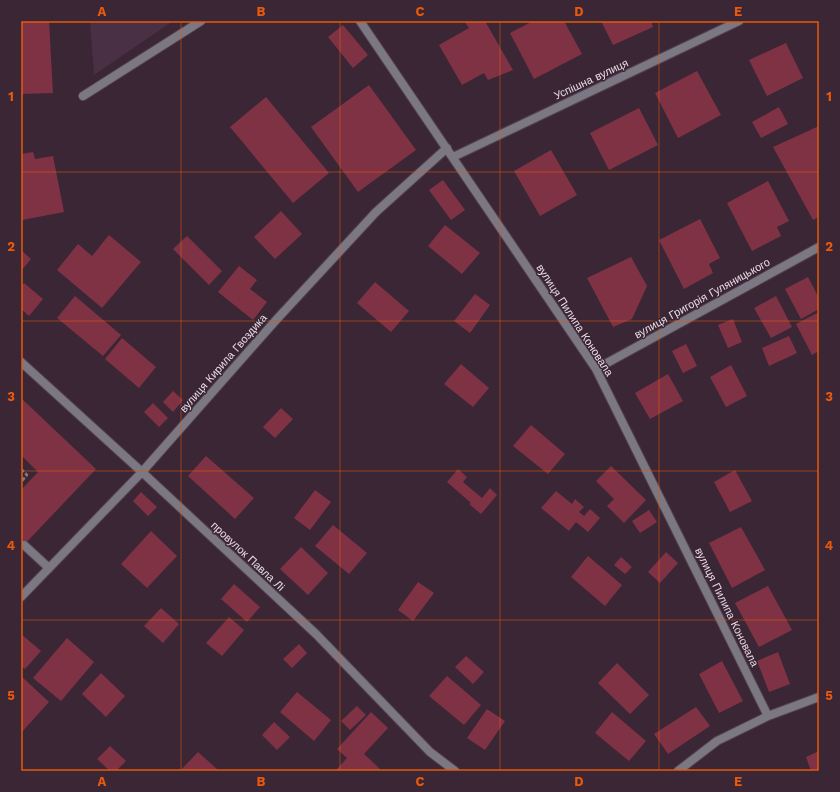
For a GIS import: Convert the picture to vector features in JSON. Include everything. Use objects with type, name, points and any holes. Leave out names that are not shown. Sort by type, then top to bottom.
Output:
[{"type":"street","points":[[83,96],[201,21]]},
{"type":"street","name":"вулиця Пилипа Коновала","points":[[360,21],[448,148],[596,369],[768,716]]},
{"type":"street","name":"Успішна вулиця","points":[[453,157],[739,21]]},
{"type":"street","name":"вулиця Кирила Гвоздика","points":[[21,597],[142,472],[277,319],[371,218],[448,148]]},
{"type":"street","name":"вулиця Григорія Гуляницького","points":[[596,369],[819,247]]},
{"type":"street","name":"провулок Павла Лі","points":[[21,362],[316,634],[430,752],[454,771]]},
{"type":"street","points":[[24,545],[49,568]]},
{"type":"street","points":[[678,771],[717,741],[768,716],[819,697]]},
{"type":"path","points":[[21,469],[27,475],[21,482]]},
{"type":"shaded area","points":[[90,21],[173,21],[94,75]]},
{"type":"building","points":[[21,21],[49,21],[53,93],[21,94]]},
{"type":"building","points":[[464,21],[485,21],[513,70],[488,80],[484,73],[462,85],[439,45],[469,28]]},
{"type":"building","points":[[533,21],[564,21],[582,54],[534,79],[510,33]]},
{"type":"building","points":[[601,21],[651,21],[653,27],[613,45]]},
{"type":"building","points":[[343,25],[368,55],[353,68],[328,37]]},
{"type":"building","points":[[786,43],[803,78],[767,96],[749,60]]},
{"type":"building","points":[[697,71],[721,115],[678,138],[655,93]]},
{"type":"building","points":[[369,85],[416,150],[358,192],[311,127]]},
{"type":"building","points":[[266,97],[329,173],[293,203],[230,127]]},
{"type":"building","points":[[779,107],[788,124],[761,138],[752,122]]},
{"type":"building","points":[[639,108],[658,145],[609,170],[590,133]]},
{"type":"building","points":[[819,126],[819,217],[813,220],[773,147]]},
{"type":"building","points":[[551,150],[577,195],[540,216],[514,171]]},
{"type":"building","points":[[33,152],[35,159],[53,156],[64,212],[22,220],[21,154]]},
{"type":"building","points":[[443,180],[465,210],[451,220],[429,190]]},
{"type":"building","points":[[768,181],[789,221],[777,227],[781,236],[752,251],[727,203]]},
{"type":"building","points":[[281,211],[302,234],[275,259],[254,237]]},
{"type":"building","points":[[700,219],[720,258],[709,264],[713,273],[684,289],[659,240]]},
{"type":"building","points":[[445,225],[480,253],[462,274],[428,246]]},
{"type":"building","points":[[109,235],[141,262],[102,308],[57,270],[78,244],[92,256]]},
{"type":"building","points":[[187,236],[222,271],[209,285],[173,249]]},
{"type":"building","points":[[21,250],[31,259],[21,271]]},
{"type":"building","points":[[631,257],[647,286],[632,319],[613,327],[587,278]]},
{"type":"building","points":[[239,266],[257,280],[250,289],[267,302],[253,320],[218,292]]},
{"type":"building","points":[[808,277],[819,298],[819,309],[801,319],[785,289]]},
{"type":"building","points":[[375,282],[409,311],[391,332],[357,303]]},
{"type":"building","points":[[24,283],[43,299],[29,316],[21,309],[21,286]]},
{"type":"building","points":[[475,294],[490,305],[470,333],[454,321]]},
{"type":"building","points":[[75,296],[121,335],[103,356],[57,318]]},
{"type":"building","points":[[776,296],[792,327],[771,338],[754,308]]},
{"type":"building","points":[[817,313],[819,316],[819,351],[812,355],[796,324]]},
{"type":"building","points":[[733,319],[742,342],[728,348],[718,325]]},
{"type":"building","points":[[789,336],[797,353],[769,366],[762,348]]},
{"type":"building","points":[[122,338],[156,367],[139,388],[105,359]]},
{"type":"building","points":[[686,344],[697,366],[683,373],[672,351]]},
{"type":"building","points":[[461,364],[489,388],[473,407],[444,384]]},
{"type":"building","points":[[731,365],[747,396],[726,407],[710,377]]},
{"type":"building","points":[[668,374],[683,401],[650,419],[635,393]]},
{"type":"building","points":[[173,391],[183,400],[173,412],[163,402]]},
{"type":"building","points":[[21,398],[96,469],[21,548],[21,490],[38,472],[21,455]]},
{"type":"building","points":[[153,403],[168,418],[159,427],[144,412]]},
{"type":"building","points":[[281,408],[293,419],[275,438],[263,427]]},
{"type":"building","points":[[531,425],[565,454],[548,474],[513,446]]},
{"type":"building","points":[[206,456],[254,498],[235,519],[188,476]]},
{"type":"building","points":[[611,466],[646,500],[624,523],[607,506],[614,499],[596,481]]},
{"type":"building","points":[[458,469],[467,477],[463,482],[482,498],[490,488],[497,495],[481,514],[447,482]]},
{"type":"building","points":[[735,470],[752,501],[730,512],[714,482]]},
{"type":"building","points":[[315,490],[331,502],[310,530],[294,518]]},
{"type":"building","points":[[556,491],[572,504],[575,499],[584,507],[579,512],[584,516],[590,509],[600,518],[588,532],[576,522],[569,531],[541,508]]},
{"type":"building","points":[[141,492],[157,507],[148,516],[133,501]]},
{"type":"building","points":[[649,510],[657,522],[640,533],[632,521]]},
{"type":"building","points":[[333,525],[367,553],[349,574],[315,546]]},
{"type":"building","points":[[741,527],[765,570],[732,588],[709,543]]},
{"type":"building","points":[[151,531],[177,556],[147,588],[121,564]]},
{"type":"building","points":[[301,547],[328,573],[308,595],[280,569]]},
{"type":"building","points":[[666,552],[678,563],[660,583],[648,572]]},
{"type":"building","points":[[588,556],[622,585],[605,606],[571,577]]},
{"type":"building","points":[[621,557],[632,567],[625,574],[614,565]]},
{"type":"building","points":[[418,582],[434,593],[413,621],[398,610]]},
{"type":"building","points":[[234,584],[260,607],[247,622],[221,599]]},
{"type":"building","points":[[768,586],[792,630],[759,647],[735,603]]},
{"type":"building","points":[[161,608],[179,624],[163,643],[144,626]]},
{"type":"building","points":[[229,617],[244,630],[222,656],[206,643]]},
{"type":"building","points":[[21,634],[41,651],[25,669],[21,666]]},
{"type":"building","points":[[67,638],[94,662],[61,701],[33,678]]},
{"type":"building","points":[[299,644],[307,653],[292,668],[283,659]]},
{"type":"building","points":[[778,652],[790,684],[769,692],[757,661]]},
{"type":"building","points":[[466,656],[484,672],[473,684],[455,667]]},
{"type":"building","points":[[722,661],[743,701],[719,713],[699,674]]},
{"type":"building","points":[[617,663],[649,695],[630,714],[598,683]]},
{"type":"building","points":[[101,673],[125,696],[106,717],[82,694]]},
{"type":"building","points":[[21,676],[49,702],[21,733]]},
{"type":"building","points":[[447,676],[481,705],[464,725],[429,696]]},
{"type":"building","points":[[297,692],[331,720],[314,741],[280,712]]},
{"type":"building","points":[[357,706],[366,715],[350,730],[341,721]]},
{"type":"building","points":[[696,707],[710,726],[668,754],[654,734]]},
{"type":"building","points":[[487,709],[505,721],[485,750],[467,738]]},
{"type":"building","points":[[371,712],[388,728],[364,754],[380,769],[377,771],[337,771],[336,770],[347,758],[337,749]]},
{"type":"building","points":[[612,712],[646,741],[629,761],[595,733]]},
{"type":"building","points":[[274,722],[290,737],[277,750],[262,735]]},
{"type":"building","points":[[110,746],[126,761],[116,771],[110,771],[97,759]]},
{"type":"building","points":[[819,751],[819,771],[811,771],[806,757]]},
{"type":"building","points":[[198,752],[217,769],[215,771],[180,771]]}]
